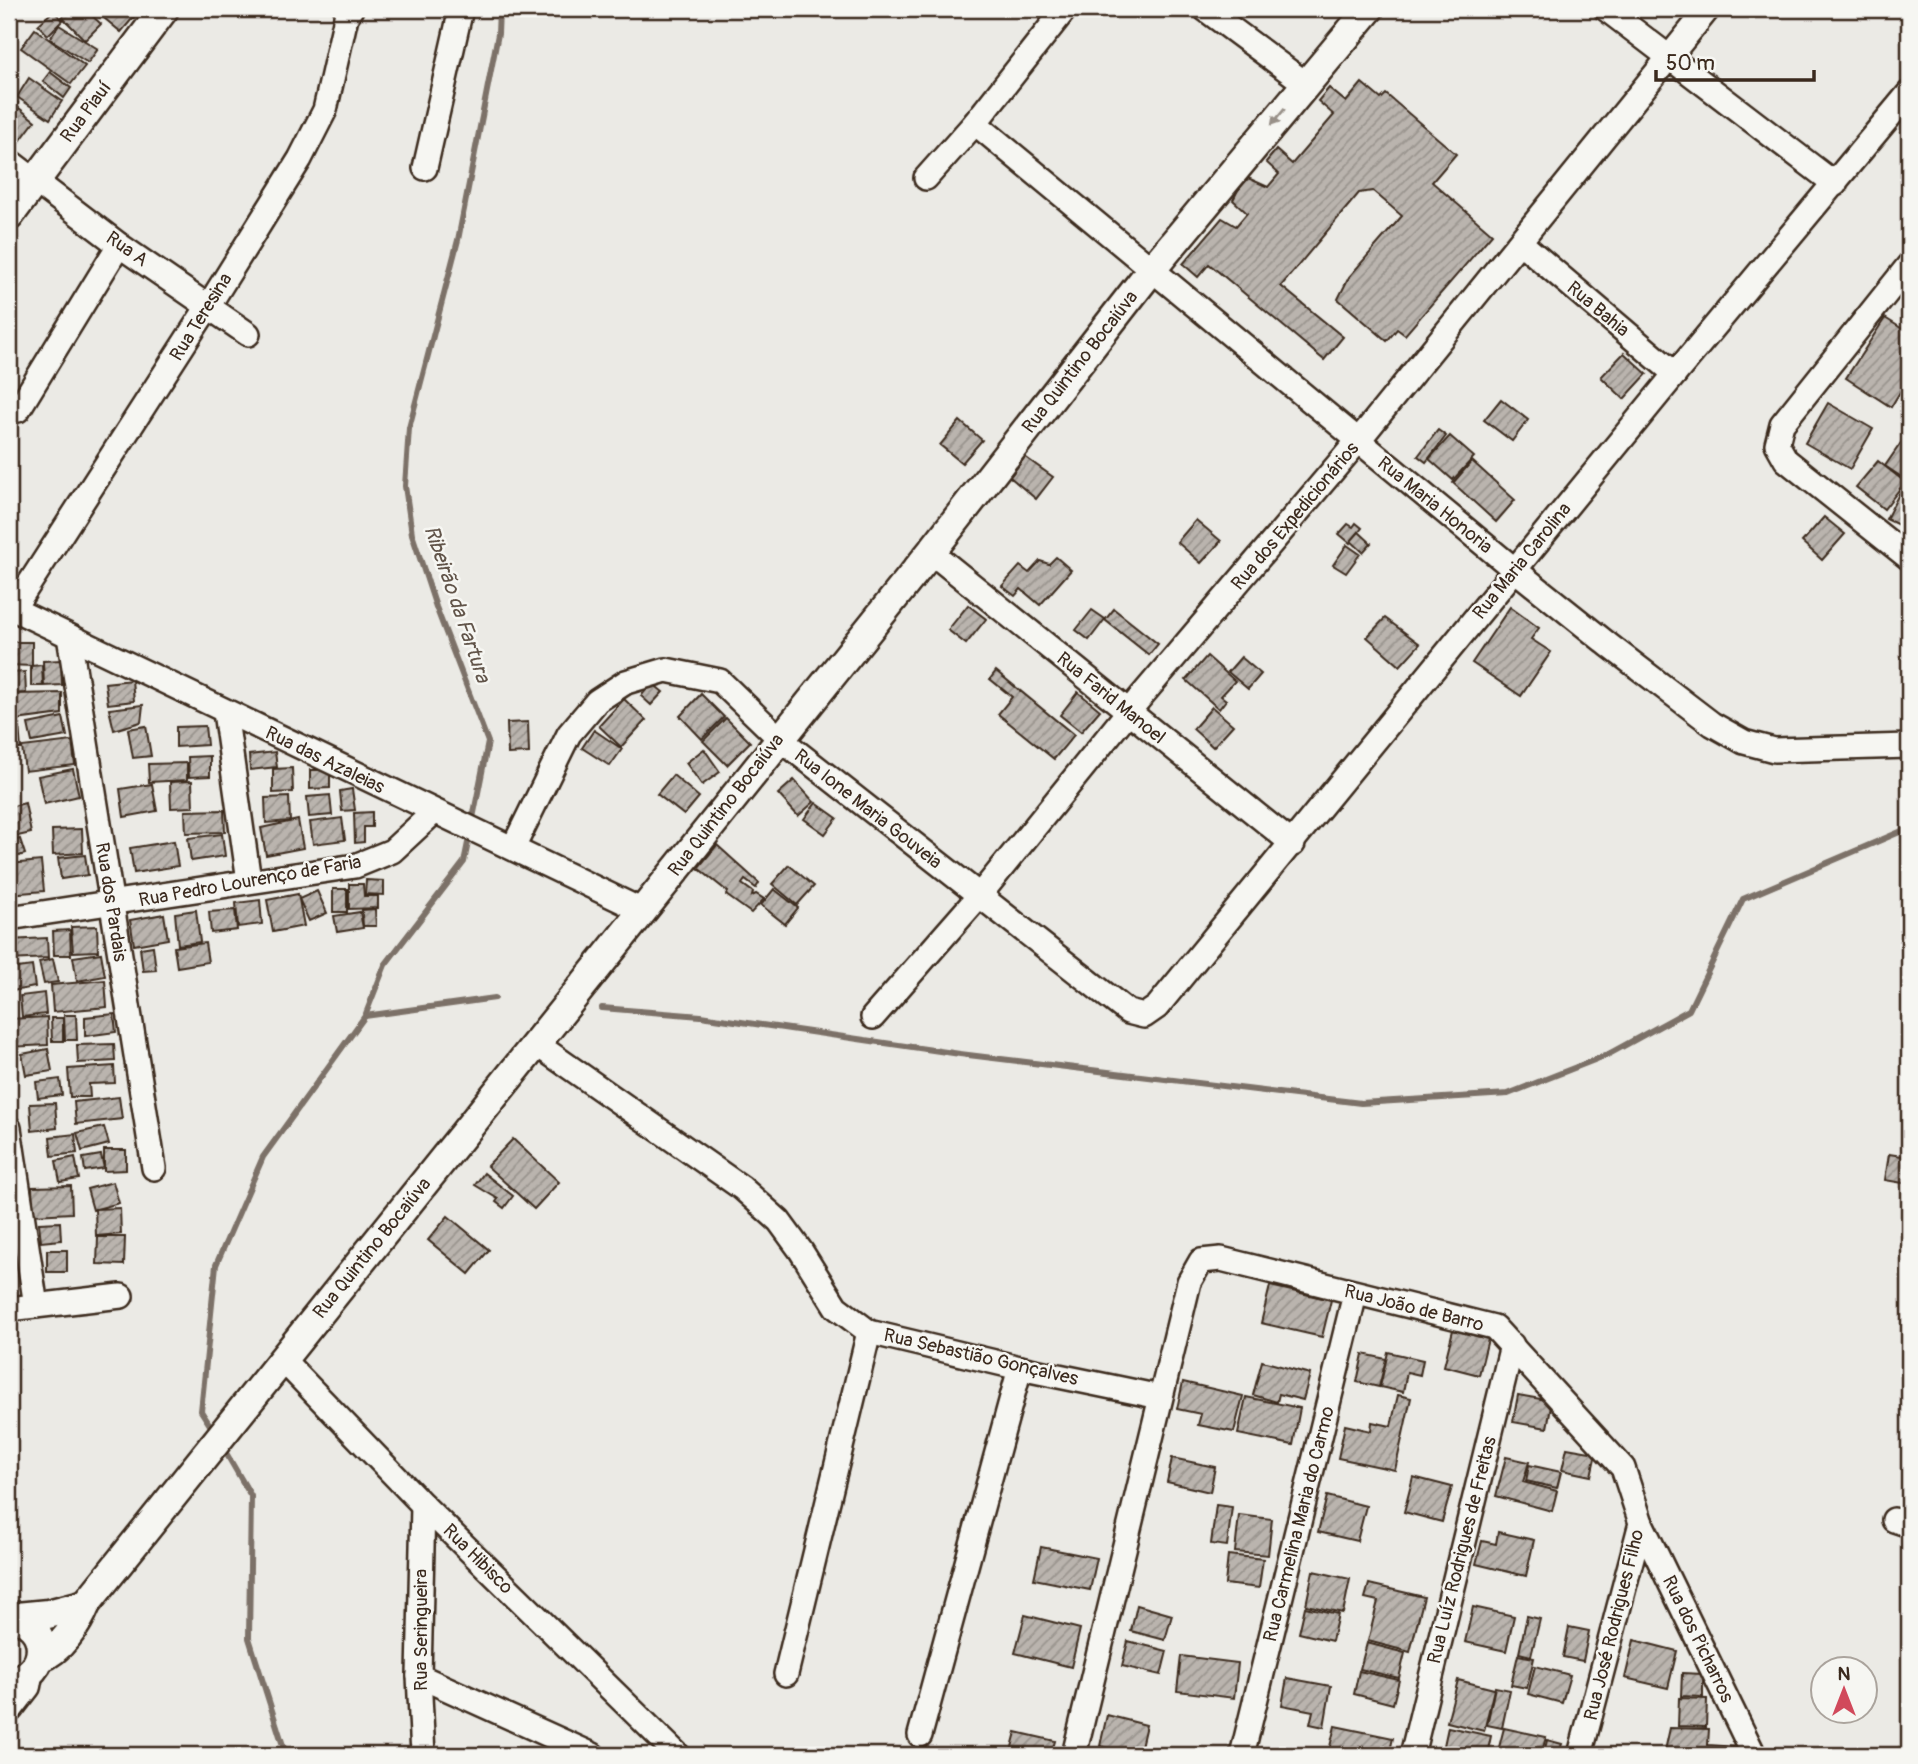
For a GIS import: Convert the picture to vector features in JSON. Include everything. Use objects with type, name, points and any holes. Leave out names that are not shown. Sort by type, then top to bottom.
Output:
[{"type":"street","name":"Rua Piauí","points":[[9,216],[164,9]]},
{"type":"street","name":"Rua Teresina","points":[[11,608],[209,305],[300,159],[325,110],[346,17],[351,9]]},
{"type":"street","points":[[425,168],[461,9]]},
{"type":"street","points":[[926,178],[975,123],[1065,9]]},
{"type":"street","points":[[1205,9],[1306,84]]},
{"type":"street","name":"Rua Quintino Bocaiúva","points":[[25,1672],[50,1655],[80,1619],[86,1604],[930,552],[1152,269],[1369,9]]},
{"type":"street","points":[[1606,9],[1835,184]]},
{"type":"street","name":"Rua dos Expedicionários","points":[[873,1017],[979,896],[1128,712],[1358,442],[1708,9]]},
{"type":"street","name":"Rua Maria Carolina","points":[[1128,1012],[1144,1016],[1157,1007],[1675,374],[1909,93]]},
{"type":"street","name":"Rua Maria Honoria","points":[[975,123],[1358,442],[1712,724],[1744,742],[1774,750],[1909,746]]},
{"type":"street","name":"Rua A","points":[[9,161],[119,245],[248,334]]},
{"type":"street","name":"Rua Bahia","points":[[1521,243],[1675,374]]},
{"type":"street","points":[[18,411],[119,245]]},
{"type":"street","points":[[1909,265],[1782,424],[1777,444],[1786,460],[1909,558]]},
{"type":"street","name":"Rua Farid Manoel","points":[[930,552],[1293,844]]},
{"type":"street","name":"Rua das Azaleias","points":[[11,608],[643,911]]},
{"type":"street","name":"Rua dos Pardais","points":[[69,636],[154,1168]]},
{"type":"street","name":"Rua Ione Maria Gouveia","points":[[513,848],[569,734],[597,701],[626,682],[666,670],[720,681],[779,738],[1128,1012]]},
{"type":"street","points":[[226,712],[249,881]]},
{"type":"street","name":"Rua Pedro Lourenço de Faria","points":[[9,918],[355,866],[392,851],[442,815]]},
{"type":"street","name":"Rua Sebastião Gonçalves","points":[[535,1043],[742,1188],[779,1221],[836,1307],[869,1332],[1020,1368],[1160,1397]]},
{"type":"street","points":[[9,1128],[36,1306]]},
{"type":"street","name":"Rua João de Barro","points":[[1160,1397],[1189,1282],[1201,1261],[1221,1259],[1494,1328],[1623,1468],[1633,1496]]},
{"type":"street","name":"Rua Carmelina Maria do Carmo","points":[[1242,1755],[1355,1294]]},
{"type":"street","points":[[9,1310],[121,1296]]},
{"type":"street","points":[[786,1674],[869,1332]]},
{"type":"street","name":"Rua Luíz Rodrigues de Freitas","points":[[1412,1755],[1512,1345]]},
{"type":"street","name":"Rua Hibisco","points":[[283,1360],[423,1505],[678,1755]]},
{"type":"street","points":[[920,1735],[1020,1368]]},
{"type":"street","points":[[1074,1755],[1160,1397]]},
{"type":"street","name":"Rua José Rodrigues Filho","points":[[1580,1755],[1641,1523],[1633,1496]]},
{"type":"street","name":"Rua Seringueira","points":[[423,1505],[419,1676],[423,1755]]},
{"type":"street","name":"Rua dos Picharros","points":[[1641,1523],[1754,1755]]},
{"type":"street","points":[[13,1616],[48,1614],[86,1604]]},
{"type":"street","points":[[9,1708],[26,1686],[25,1672],[39,1638],[27,1622],[13,1616]]},
{"type":"street","points":[[419,1676],[593,1755]]},
{"type":"building","points":[[70,9],[85,9],[101,24],[85,40],[62,17]]},
{"type":"building","points":[[93,9],[133,9],[138,12],[121,32]]},
{"type":"building","points":[[53,11],[63,20],[48,35],[38,25]]},
{"type":"building","points":[[59,25],[98,49],[88,63],[50,39]]},
{"type":"building","points":[[35,29],[85,66],[71,84],[21,48]]},
{"type":"building","points":[[50,72],[71,88],[64,98],[43,81]]},
{"type":"building","points":[[29,78],[62,101],[50,119],[17,97]]},
{"type":"building","points":[[1362,83],[1381,99],[1386,94],[1456,154],[1432,182],[1492,234],[1405,335],[1397,329],[1387,341],[1338,299],[1349,277],[1402,216],[1373,191],[1359,193],[1281,286],[1343,337],[1324,360],[1209,264],[1198,277],[1183,264],[1222,218],[1236,226],[1247,213],[1233,200],[1248,178],[1268,187],[1279,174],[1266,162],[1276,150],[1292,164],[1334,115],[1318,101],[1329,88],[1346,102]]},
{"type":"building","points":[[9,96],[18,103],[9,116]]},
{"type":"building","points":[[19,108],[35,121],[20,141],[9,132],[9,121]]},
{"type":"building","points":[[1885,318],[1909,333],[1909,391],[1903,387],[1891,407],[1846,378]]},
{"type":"building","points":[[1624,353],[1647,374],[1624,399],[1601,377]]},
{"type":"building","points":[[1501,399],[1528,420],[1512,441],[1484,420]]},
{"type":"building","points":[[1828,403],[1873,429],[1850,469],[1805,443]]},
{"type":"building","points":[[960,421],[982,440],[962,463],[940,445]]},
{"type":"building","points":[[1438,430],[1446,436],[1426,462],[1418,456]]},
{"type":"building","points":[[1450,436],[1474,457],[1453,480],[1429,459]]},
{"type":"building","points":[[1903,440],[1909,444],[1909,482],[1885,466]]},
{"type":"building","points":[[1025,457],[1053,477],[1036,499],[1010,477]]},
{"type":"building","points":[[1472,461],[1515,500],[1496,522],[1453,483]]},
{"type":"building","points":[[1878,461],[1905,482],[1884,509],[1856,487]]},
{"type":"building","points":[[1903,486],[1909,489],[1909,530],[1886,519]]},
{"type":"building","points":[[1824,517],[1845,534],[1822,560],[1802,542]]},
{"type":"building","points":[[1196,520],[1221,541],[1201,563],[1177,542]]},
{"type":"building","points":[[1356,523],[1362,528],[1350,543],[1339,534],[1348,524],[1353,527]]},
{"type":"building","points":[[1359,532],[1371,543],[1363,552],[1351,541]]},
{"type":"building","points":[[1347,545],[1360,554],[1346,573],[1333,565]]},
{"type":"building","points":[[1056,557],[1071,570],[1040,605],[1021,589],[1015,596],[1002,586],[1020,566],[1029,573],[1040,561],[1049,564]]},
{"type":"building","points":[[968,605],[986,619],[966,644],[948,630]]},
{"type":"building","points":[[1510,607],[1539,628],[1531,639],[1551,652],[1521,696],[1472,663]]},
{"type":"building","points":[[1114,609],[1158,644],[1149,655],[1105,620]]},
{"type":"building","points":[[1092,610],[1105,619],[1089,640],[1076,630]]},
{"type":"building","points":[[1385,618],[1420,644],[1400,666],[1367,637]]},
{"type":"building","points":[[9,642],[32,642],[32,666],[9,665]]},
{"type":"building","points":[[1207,656],[1235,681],[1221,696],[1226,700],[1219,709],[1186,680]]},
{"type":"building","points":[[1241,657],[1261,674],[1248,689],[1228,672]]},
{"type":"building","points":[[61,660],[62,685],[44,686],[43,661]]},
{"type":"building","points":[[42,665],[43,686],[31,686],[31,666]]},
{"type":"building","points":[[996,671],[1074,735],[1054,759],[998,714],[1012,697],[990,679]]},
{"type":"building","points":[[25,672],[26,693],[9,694],[9,673]]},
{"type":"building","points":[[132,680],[134,701],[108,704],[105,683]]},
{"type":"building","points":[[652,683],[663,692],[651,705],[641,696]]},
{"type":"building","points":[[1078,692],[1100,710],[1081,732],[1060,715]]},
{"type":"building","points":[[62,693],[62,714],[15,720],[14,694]]},
{"type":"building","points":[[701,694],[724,717],[702,739],[680,716]]},
{"type":"building","points":[[624,699],[646,720],[621,747],[599,726]]},
{"type":"building","points":[[143,705],[141,722],[114,730],[109,709]]},
{"type":"building","points":[[1212,707],[1233,725],[1213,747],[1193,729]]},
{"type":"building","points":[[63,717],[67,736],[32,742],[28,724]]},
{"type":"building","points":[[726,718],[750,742],[727,765],[703,741]]},
{"type":"building","points":[[528,722],[529,753],[508,754],[507,723]]},
{"type":"building","points":[[19,725],[21,749],[9,749],[9,726]]},
{"type":"building","points":[[146,726],[151,756],[133,758],[128,729]]},
{"type":"building","points":[[205,726],[207,745],[176,747],[176,727]]},
{"type":"building","points":[[594,730],[622,749],[610,766],[582,748]]},
{"type":"building","points":[[72,741],[75,765],[25,771],[22,747]]},
{"type":"building","points":[[704,749],[720,772],[702,785],[686,763]]},
{"type":"building","points":[[275,752],[277,767],[250,770],[249,755]]},
{"type":"building","points":[[210,756],[210,776],[189,777],[188,757]]},
{"type":"building","points":[[187,763],[187,780],[149,782],[148,764]]},
{"type":"building","points":[[292,768],[293,792],[273,793],[273,769]]},
{"type":"building","points":[[73,769],[79,796],[44,804],[38,776]]},
{"type":"building","points":[[310,770],[330,770],[330,788],[310,789]]},
{"type":"building","points":[[673,775],[699,797],[684,815],[657,794]]},
{"type":"building","points":[[794,780],[814,802],[798,816],[778,794]]},
{"type":"building","points":[[192,781],[193,807],[171,808],[170,782]]},
{"type":"building","points":[[152,784],[157,811],[124,817],[120,789]]},
{"type":"building","points":[[352,789],[355,810],[342,811],[340,791]]},
{"type":"building","points":[[330,795],[332,815],[309,817],[307,797]]},
{"type":"building","points":[[289,797],[290,821],[266,823],[265,798]]},
{"type":"building","points":[[25,803],[31,833],[9,838],[9,807]]},
{"type":"building","points":[[816,803],[837,818],[825,834],[804,819]]},
{"type":"building","points":[[224,810],[225,832],[186,833],[185,811]]},
{"type":"building","points":[[372,812],[372,827],[364,827],[364,842],[355,843],[354,813]]},
{"type":"building","points":[[342,818],[345,840],[313,844],[310,822]]},
{"type":"building","points":[[298,820],[303,848],[266,855],[261,828]]},
{"type":"building","points":[[82,829],[83,853],[53,855],[52,830]]},
{"type":"building","points":[[222,834],[225,856],[191,861],[188,838]]},
{"type":"building","points":[[20,839],[25,854],[9,859],[9,842]]},
{"type":"building","points":[[174,841],[178,866],[134,873],[130,848]]},
{"type":"building","points":[[717,845],[759,883],[756,888],[745,880],[742,884],[753,892],[752,896],[756,894],[764,899],[751,913],[726,895],[728,892],[698,868]]},
{"type":"building","points":[[85,855],[88,875],[61,879],[58,858]]},
{"type":"building","points":[[41,861],[44,891],[9,894],[9,864]]},
{"type":"building","points":[[789,865],[814,886],[797,905],[772,884]]},
{"type":"building","points":[[366,880],[384,881],[384,895],[365,894]]},
{"type":"building","points":[[349,884],[363,884],[364,896],[378,896],[378,908],[349,909]]},
{"type":"building","points":[[333,889],[347,889],[347,912],[333,912]]},
{"type":"building","points":[[774,889],[798,908],[785,924],[761,905]]},
{"type":"building","points":[[317,891],[327,913],[309,921],[299,899]]},
{"type":"building","points":[[298,894],[304,926],[273,932],[267,900]]},
{"type":"building","points":[[260,900],[262,924],[238,927],[236,903]]},
{"type":"building","points":[[375,909],[376,926],[363,926],[362,910]]},
{"type":"building","points":[[196,910],[200,942],[178,945],[175,913]]},
{"type":"building","points":[[235,910],[237,930],[211,933],[209,912]]},
{"type":"building","points":[[360,912],[363,928],[337,932],[334,916]]},
{"type":"building","points":[[164,914],[168,939],[134,945],[130,920]]},
{"type":"building","points":[[97,926],[98,951],[73,952],[71,927]]},
{"type":"building","points":[[70,930],[71,955],[54,955],[53,931]]},
{"type":"building","points":[[47,938],[48,958],[9,960],[9,940]]},
{"type":"building","points":[[205,943],[208,962],[177,967],[174,947]]},
{"type":"building","points":[[153,946],[156,970],[143,971],[140,948]]},
{"type":"building","points":[[101,953],[105,976],[77,981],[73,957]]},
{"type":"building","points":[[53,959],[58,982],[44,984],[39,962]]},
{"type":"building","points":[[32,966],[35,987],[12,991],[9,969]]},
{"type":"building","points":[[105,980],[107,1007],[53,1012],[51,985]]},
{"type":"building","points":[[44,993],[46,1014],[22,1017],[20,996]]},
{"type":"building","points":[[114,1014],[116,1032],[85,1036],[85,1017]]},
{"type":"building","points":[[64,1015],[76,1015],[77,1040],[65,1040]]},
{"type":"building","points":[[47,1017],[48,1045],[9,1047],[9,1019]]},
{"type":"building","points":[[51,1018],[63,1018],[63,1041],[52,1041]]},
{"type":"building","points":[[114,1044],[115,1061],[78,1063],[77,1045]]},
{"type":"building","points":[[48,1049],[52,1071],[26,1075],[22,1054]]},
{"type":"building","points":[[114,1066],[115,1083],[89,1084],[90,1097],[70,1097],[68,1069]]},
{"type":"building","points":[[60,1079],[62,1095],[38,1098],[36,1082]]},
{"type":"building","points":[[119,1097],[122,1119],[76,1124],[74,1102]]},
{"type":"building","points":[[55,1103],[57,1128],[32,1131],[30,1104]]},
{"type":"building","points":[[104,1127],[109,1144],[82,1151],[77,1133]]},
{"type":"building","points":[[75,1134],[77,1153],[52,1156],[50,1137]]},
{"type":"building","points":[[513,1139],[559,1182],[534,1209],[487,1166]]},
{"type":"building","points":[[104,1150],[126,1150],[126,1170],[104,1171]]},
{"type":"building","points":[[1889,1154],[1909,1157],[1909,1184],[1885,1180]]},
{"type":"building","points":[[101,1155],[104,1168],[85,1171],[83,1158]]},
{"type":"building","points":[[75,1157],[79,1179],[60,1182],[56,1161]]},
{"type":"building","points":[[484,1173],[513,1196],[504,1208],[496,1202],[498,1199],[475,1185]]},
{"type":"building","points":[[113,1182],[119,1203],[93,1210],[87,1189]]},
{"type":"building","points":[[71,1186],[72,1213],[33,1215],[32,1187]]},
{"type":"building","points":[[120,1208],[121,1234],[96,1236],[95,1209]]},
{"type":"building","points":[[448,1216],[489,1250],[469,1274],[428,1240]]},
{"type":"building","points":[[60,1222],[61,1240],[41,1242],[39,1223]]},
{"type":"building","points":[[98,1237],[125,1237],[124,1265],[97,1264]]},
{"type":"building","points":[[47,1250],[67,1250],[67,1272],[47,1272]]},
{"type":"building","points":[[1270,1286],[1331,1300],[1322,1337],[1261,1323]]},
{"type":"building","points":[[1453,1330],[1488,1339],[1479,1375],[1444,1366]]},
{"type":"building","points":[[1388,1352],[1423,1360],[1420,1375],[1407,1372],[1403,1392],[1380,1387]]},
{"type":"building","points":[[1363,1354],[1386,1359],[1379,1387],[1357,1382]]},
{"type":"building","points":[[1262,1361],[1310,1374],[1303,1400],[1279,1394],[1277,1402],[1253,1395]]},
{"type":"building","points":[[1183,1382],[1243,1396],[1234,1432],[1198,1425],[1201,1414],[1177,1409]]},
{"type":"building","points":[[1398,1395],[1411,1398],[1395,1470],[1338,1458],[1345,1425],[1371,1431],[1372,1422],[1391,1426]]},
{"type":"building","points":[[1518,1395],[1552,1401],[1547,1428],[1513,1422]]},
{"type":"building","points":[[1246,1397],[1300,1408],[1293,1445],[1238,1434]]},
{"type":"building","points":[[1567,1448],[1596,1453],[1591,1476],[1562,1470]]},
{"type":"building","points":[[1506,1457],[1529,1462],[1523,1482],[1557,1491],[1552,1511],[1496,1496]]},
{"type":"building","points":[[1172,1458],[1215,1467],[1210,1492],[1167,1482]]},
{"type":"building","points":[[1529,1465],[1561,1472],[1557,1488],[1526,1481]]},
{"type":"building","points":[[1413,1477],[1452,1487],[1442,1522],[1404,1512]]},
{"type":"building","points":[[1327,1496],[1366,1506],[1357,1541],[1318,1532]]},
{"type":"building","points":[[1216,1505],[1232,1507],[1227,1546],[1211,1544]]},
{"type":"building","points":[[1239,1515],[1272,1519],[1268,1555],[1235,1552]]},
{"type":"building","points":[[1498,1532],[1534,1540],[1526,1576],[1476,1564],[1482,1541],[1496,1544]]},
{"type":"building","points":[[1041,1547],[1097,1558],[1090,1590],[1034,1579]]},
{"type":"building","points":[[1228,1555],[1263,1559],[1259,1588],[1225,1584]]},
{"type":"building","points":[[1313,1571],[1350,1579],[1343,1613],[1306,1605]]},
{"type":"building","points":[[1369,1584],[1424,1597],[1410,1652],[1368,1641],[1378,1601],[1365,1598]]},
{"type":"building","points":[[1137,1605],[1172,1615],[1165,1640],[1131,1631]]},
{"type":"building","points":[[1305,1607],[1338,1614],[1332,1641],[1299,1633]]},
{"type":"building","points":[[1473,1607],[1514,1616],[1506,1651],[1465,1642]]},
{"type":"building","points":[[1025,1615],[1080,1629],[1071,1667],[1015,1653]]},
{"type":"building","points":[[1527,1616],[1540,1619],[1531,1656],[1519,1653]]},
{"type":"building","points":[[1569,1627],[1589,1631],[1583,1661],[1563,1657]]},
{"type":"building","points":[[1634,1640],[1677,1651],[1668,1688],[1625,1678]]},
{"type":"building","points":[[1128,1641],[1167,1651],[1161,1675],[1122,1666]]},
{"type":"building","points":[[1367,1643],[1405,1653],[1399,1678],[1360,1669]]},
{"type":"building","points":[[1518,1655],[1534,1658],[1527,1688],[1511,1685]]},
{"type":"building","points":[[1181,1656],[1238,1663],[1234,1698],[1177,1691]]},
{"type":"building","points":[[1535,1666],[1570,1675],[1562,1703],[1528,1694]]},
{"type":"building","points":[[1359,1671],[1399,1680],[1393,1704],[1354,1694]]},
{"type":"building","points":[[1682,1673],[1703,1674],[1703,1697],[1681,1696]]},
{"type":"building","points":[[1287,1678],[1331,1686],[1324,1727],[1310,1724],[1313,1711],[1282,1705]]},
{"type":"building","points":[[1458,1680],[1494,1689],[1484,1731],[1447,1722]]},
{"type":"building","points":[[1495,1687],[1510,1690],[1502,1728],[1487,1725]]},
{"type":"building","points":[[1679,1698],[1707,1699],[1706,1727],[1678,1726]]},
{"type":"building","points":[[1107,1715],[1146,1725],[1139,1755],[1100,1746]]},
{"type":"building","points":[[1335,1726],[1393,1738],[1389,1755],[1328,1755]]},
{"type":"building","points":[[1448,1727],[1491,1736],[1487,1755],[1442,1755]]},
{"type":"building","points":[[1504,1728],[1546,1737],[1541,1755],[1497,1755]]},
{"type":"building","points":[[1670,1728],[1709,1729],[1708,1745],[1737,1747],[1736,1755],[1664,1755]]},
{"type":"building","points":[[1016,1732],[1055,1741],[1051,1755],[1010,1755]]},
{"type":"building","points":[[1547,1740],[1562,1744],[1559,1753],[1545,1749]]},
{"type":"waterway","name":"Ribeirão da Fartura","points":[[472,823],[488,742],[436,607],[412,534],[405,486],[409,428],[458,240],[498,34],[499,9]]},
{"type":"waterway","points":[[602,1008],[701,1016],[960,1054],[1361,1103],[1508,1094],[1607,1055],[1689,1010],[1743,899],[1909,828]]},
{"type":"waterway","points":[[215,1433],[201,1411],[216,1265],[263,1157],[365,1016],[385,965],[464,862],[470,833]]},
{"type":"waterway","points":[[365,1016],[495,998]]},
{"type":"waterway","points":[[222,1446],[251,1496],[249,1638],[286,1755]]}]
